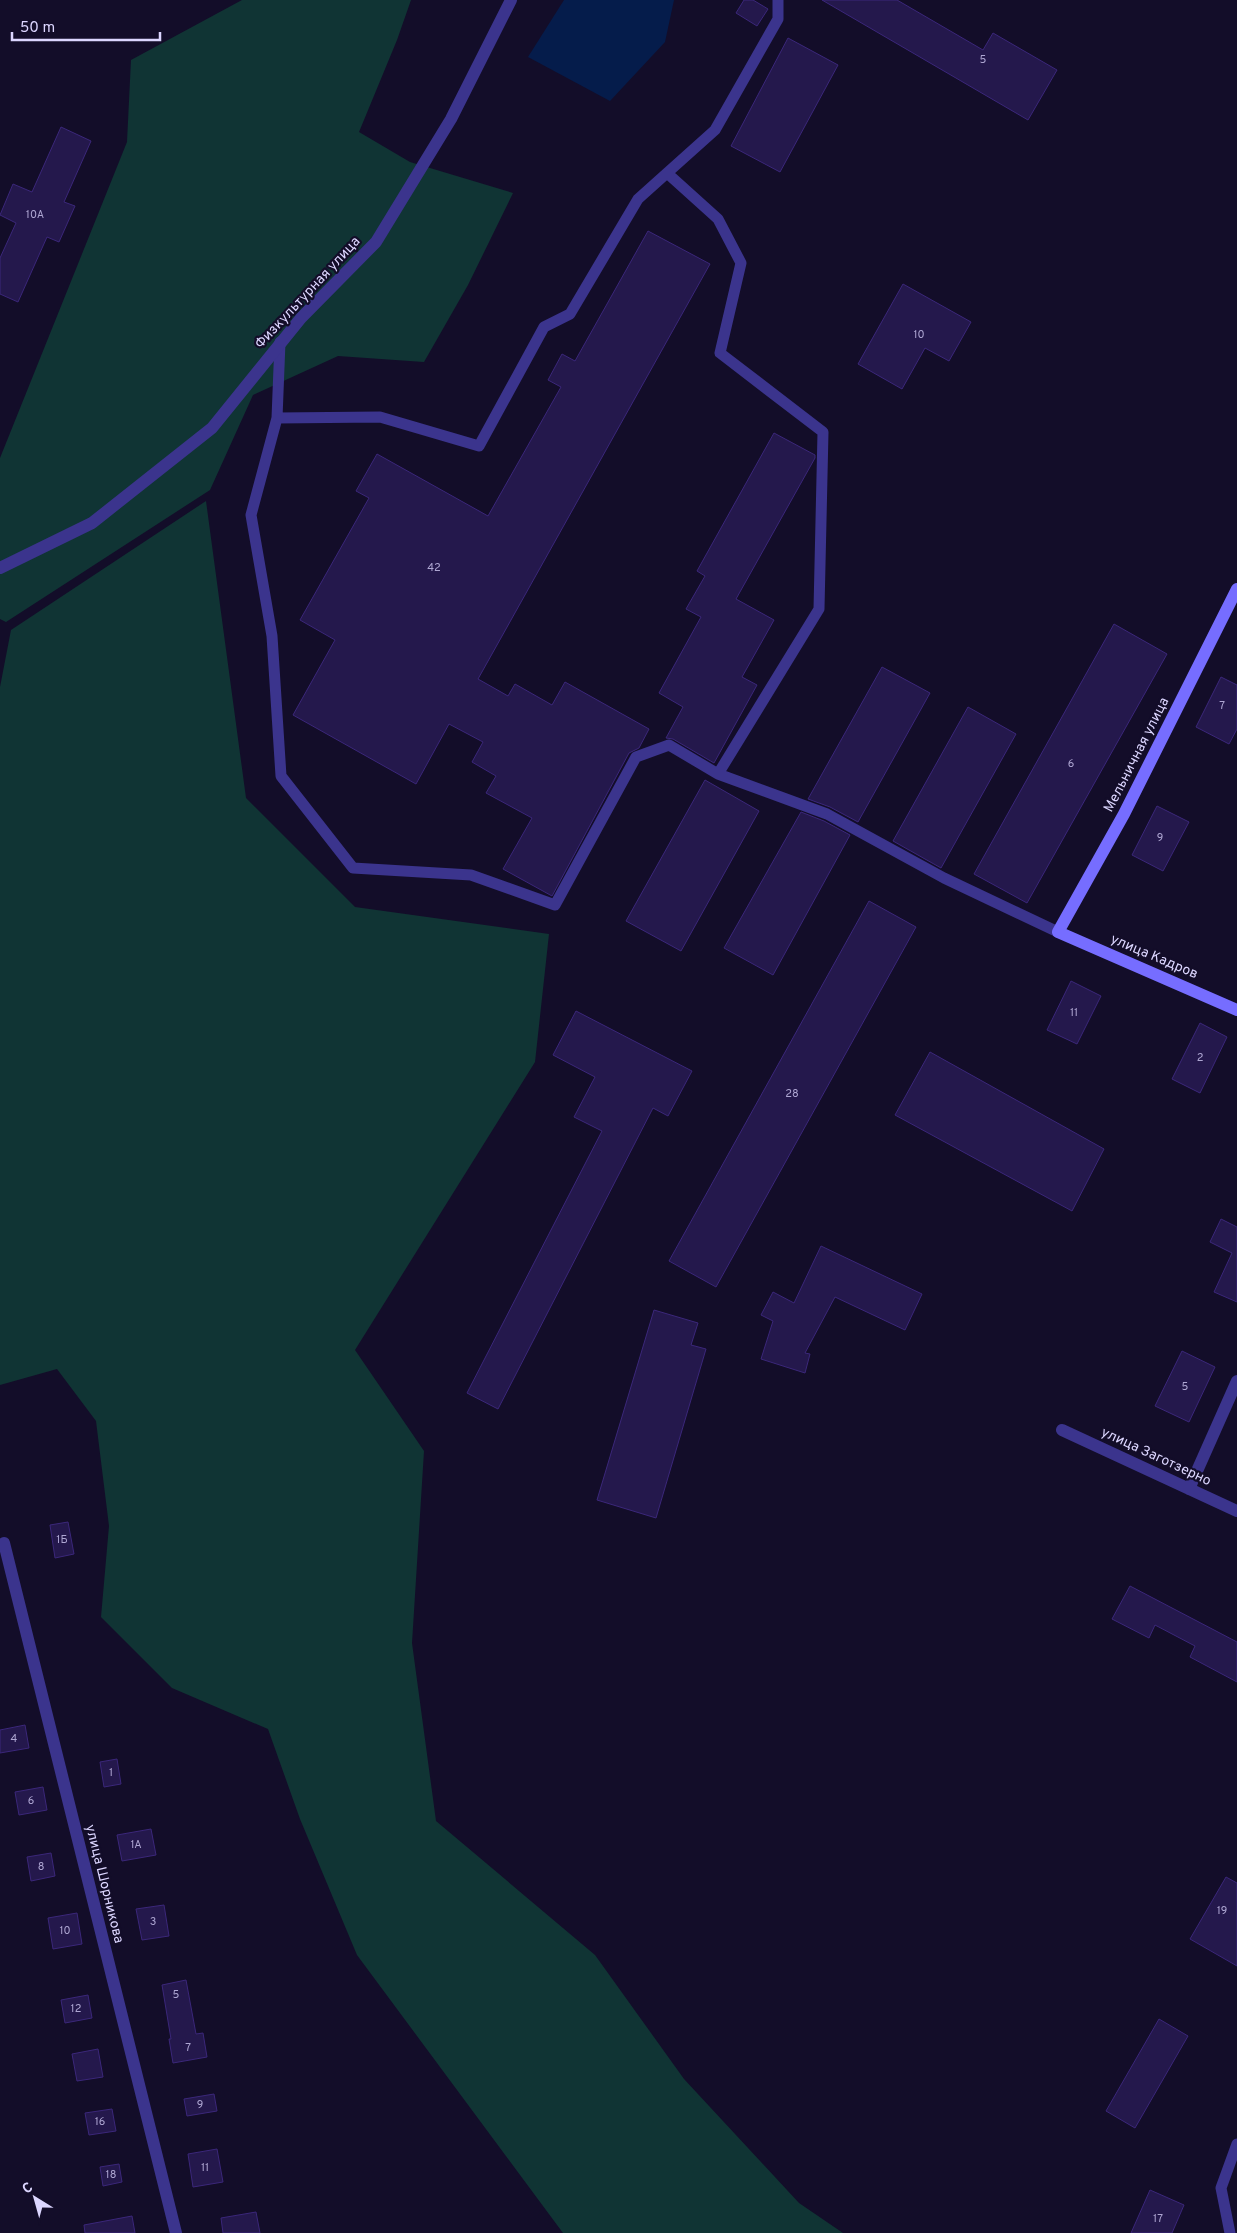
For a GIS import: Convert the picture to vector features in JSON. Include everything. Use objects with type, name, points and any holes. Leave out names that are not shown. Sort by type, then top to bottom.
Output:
[{"type":"street","name":"Физкультурная улица","points":[[0,568],[92,524],[212,428],[280,342],[376,242],[451,119],[511,0]]},
{"type":"street","name":"Мельничная улица","points":[[1058,932],[1124,814],[1237,589]]},
{"type":"street","name":"улица Кадров","points":[[1058,932],[1237,1010]]},
{"type":"street","points":[[1189,1489],[1237,1381]]},
{"type":"street","name":"улица Заготзерно","points":[[1062,1430],[1237,1511]]},
{"type":"street","name":"улица Шорникова","points":[[4,1543],[160,2177],[176,2233]]},
{"type":"lane","points":[[277,418],[380,417],[479,446],[544,326],[570,314],[638,199],[715,130],[778,19],[778,0]]},
{"type":"lane","points":[[668,173],[718,219],[741,263],[720,354],[823,432],[819,609],[718,774]]},
{"type":"lane","points":[[280,342],[277,418],[251,515],[272,636],[281,776],[353,868],[471,875],[555,905],[636,757],[669,745],[718,774],[827,814],[944,878],[1058,932]]},
{"type":"lane","points":[[1230,2233],[1221,2188],[1237,2144]]},
{"type":"green space","points":[[242,0],[411,0],[397,40],[359,132],[410,162],[513,193],[468,285],[424,362],[338,356],[253,395],[210,490],[6,622],[0,619],[0,458],[127,142],[131,60]]},
{"type":"green space","points":[[206,501],[246,798],[355,907],[549,934],[535,1062],[355,1350],[424,1451],[412,1643],[436,1821],[595,1955],[684,2079],[799,2203],[843,2233],[563,2233],[357,1955],[300,1819],[268,1729],[172,1688],[101,1617],[109,1526],[96,1421],[57,1369],[0,1385],[0,687],[11,630]]},
{"type":"water","points":[[564,0],[674,0],[665,42],[610,101],[528,57]]},
{"type":"building","points":[[744,0],[753,0],[768,9],[757,26],[736,13]]},
{"type":"building","points":[[822,0],[897,0],[983,50],[993,33],[1057,70],[1028,120]]},
{"type":"building","points":[[788,38],[838,65],[780,172],[731,146]]},
{"type":"building","points":[[61,127],[91,141],[64,202],[75,206],[59,242],[47,237],[18,302],[0,294],[0,258],[16,223],[0,215],[13,184],[32,192]]},
{"type":"building","points":[[648,231],[710,264],[478,679],[508,696],[515,684],[552,705],[565,682],[649,729],[639,748],[629,753],[552,896],[503,869],[532,818],[486,793],[496,776],[472,762],[483,742],[449,724],[416,784],[293,715],[335,640],[300,620],[369,498],[356,491],[377,454],[488,516],[561,387],[548,380],[562,354],[575,361]]},
{"type":"building","points":[[903,284],[971,322],[949,361],[925,348],[902,389],[858,364]]},
{"type":"building","points":[[774,433],[815,455],[815,458],[736,599],[774,620],[742,677],[757,685],[714,763],[673,739],[666,738],[683,707],[659,693],[701,617],[686,609],[705,576],[697,571]]},
{"type":"building","points":[[1114,624],[1167,654],[1027,903],[974,874]]},
{"type":"building","points":[[882,667],[930,693],[858,822],[830,807],[808,799]]},
{"type":"building","points":[[1221,677],[1237,685],[1237,729],[1229,744],[1196,727]]},
{"type":"building","points":[[968,707],[1016,734],[941,868],[893,841]]},
{"type":"building","points":[[705,780],[759,811],[681,951],[626,921]]},
{"type":"building","points":[[1157,806],[1189,822],[1163,871],[1132,855]]},
{"type":"building","points":[[801,812],[824,821],[850,835],[773,975],[724,948]]},
{"type":"building","points":[[869,901],[916,927],[716,1287],[669,1261]]},
{"type":"building","points":[[1071,981],[1101,996],[1077,1044],[1047,1030]]},
{"type":"building","points":[[576,1011],[692,1071],[668,1116],[653,1108],[498,1409],[467,1393],[602,1131],[574,1117],[595,1077],[553,1055]]},
{"type":"building","points":[[1200,1023],[1227,1037],[1200,1093],[1172,1079]]},
{"type":"building","points":[[930,1052],[1104,1149],[1072,1211],[895,1115]]},
{"type":"building","points":[[1221,1219],[1237,1227],[1237,1302],[1214,1292],[1232,1253],[1210,1242]]},
{"type":"building","points":[[821,1246],[922,1294],[905,1330],[835,1297],[805,1353],[810,1354],[805,1373],[761,1359],[773,1321],[761,1315],[773,1292],[794,1303]]},
{"type":"building","points":[[654,1310],[698,1323],[691,1345],[706,1349],[656,1518],[597,1500]]},
{"type":"building","points":[[1182,1351],[1215,1367],[1189,1422],[1155,1406]]},
{"type":"building","points":[[68,1522],[74,1554],[55,1558],[50,1525]]},
{"type":"building","points":[[1130,1586],[1237,1642],[1237,1682],[1190,1657],[1195,1646],[1155,1625],[1149,1638],[1112,1619]]},
{"type":"building","points":[[25,1725],[29,1748],[0,1753],[0,1730]]},
{"type":"building","points":[[117,1759],[121,1784],[104,1787],[100,1762]]},
{"type":"building","points":[[43,1787],[47,1810],[19,1815],[15,1792]]},
{"type":"building","points":[[151,1829],[156,1855],[122,1861],[117,1835]]},
{"type":"building","points":[[51,1853],[55,1876],[31,1881],[27,1857]]},
{"type":"building","points":[[1226,1877],[1237,1883],[1237,1966],[1190,1939]]},
{"type":"building","points":[[164,1905],[169,1936],[142,1940],[136,1909]]},
{"type":"building","points":[[77,1913],[82,1944],[53,1949],[48,1918]]},
{"type":"building","points":[[186,1980],[196,2034],[203,2033],[207,2057],[173,2063],[162,1985]]},
{"type":"building","points":[[88,1995],[92,2018],[65,2023],[61,2000]]},
{"type":"building","points":[[1159,2019],[1188,2036],[1135,2128],[1106,2111]]},
{"type":"building","points":[[98,2049],[103,2077],[77,2081],[72,2054]]},
{"type":"building","points":[[214,2094],[217,2111],[187,2116],[184,2099]]},
{"type":"building","points":[[112,2109],[116,2131],[89,2135],[85,2113]]},
{"type":"building","points":[[217,2149],[223,2182],[193,2187],[188,2154]]},
{"type":"building","points":[[119,2164],[122,2182],[103,2186],[100,2167]]},
{"type":"building","points":[[1150,2190],[1184,2205],[1172,2233],[1131,2233]]},
{"type":"building","points":[[256,2212],[260,2233],[223,2233],[221,2218]]},
{"type":"building","points":[[132,2216],[135,2233],[85,2233],[84,2225]]}]
